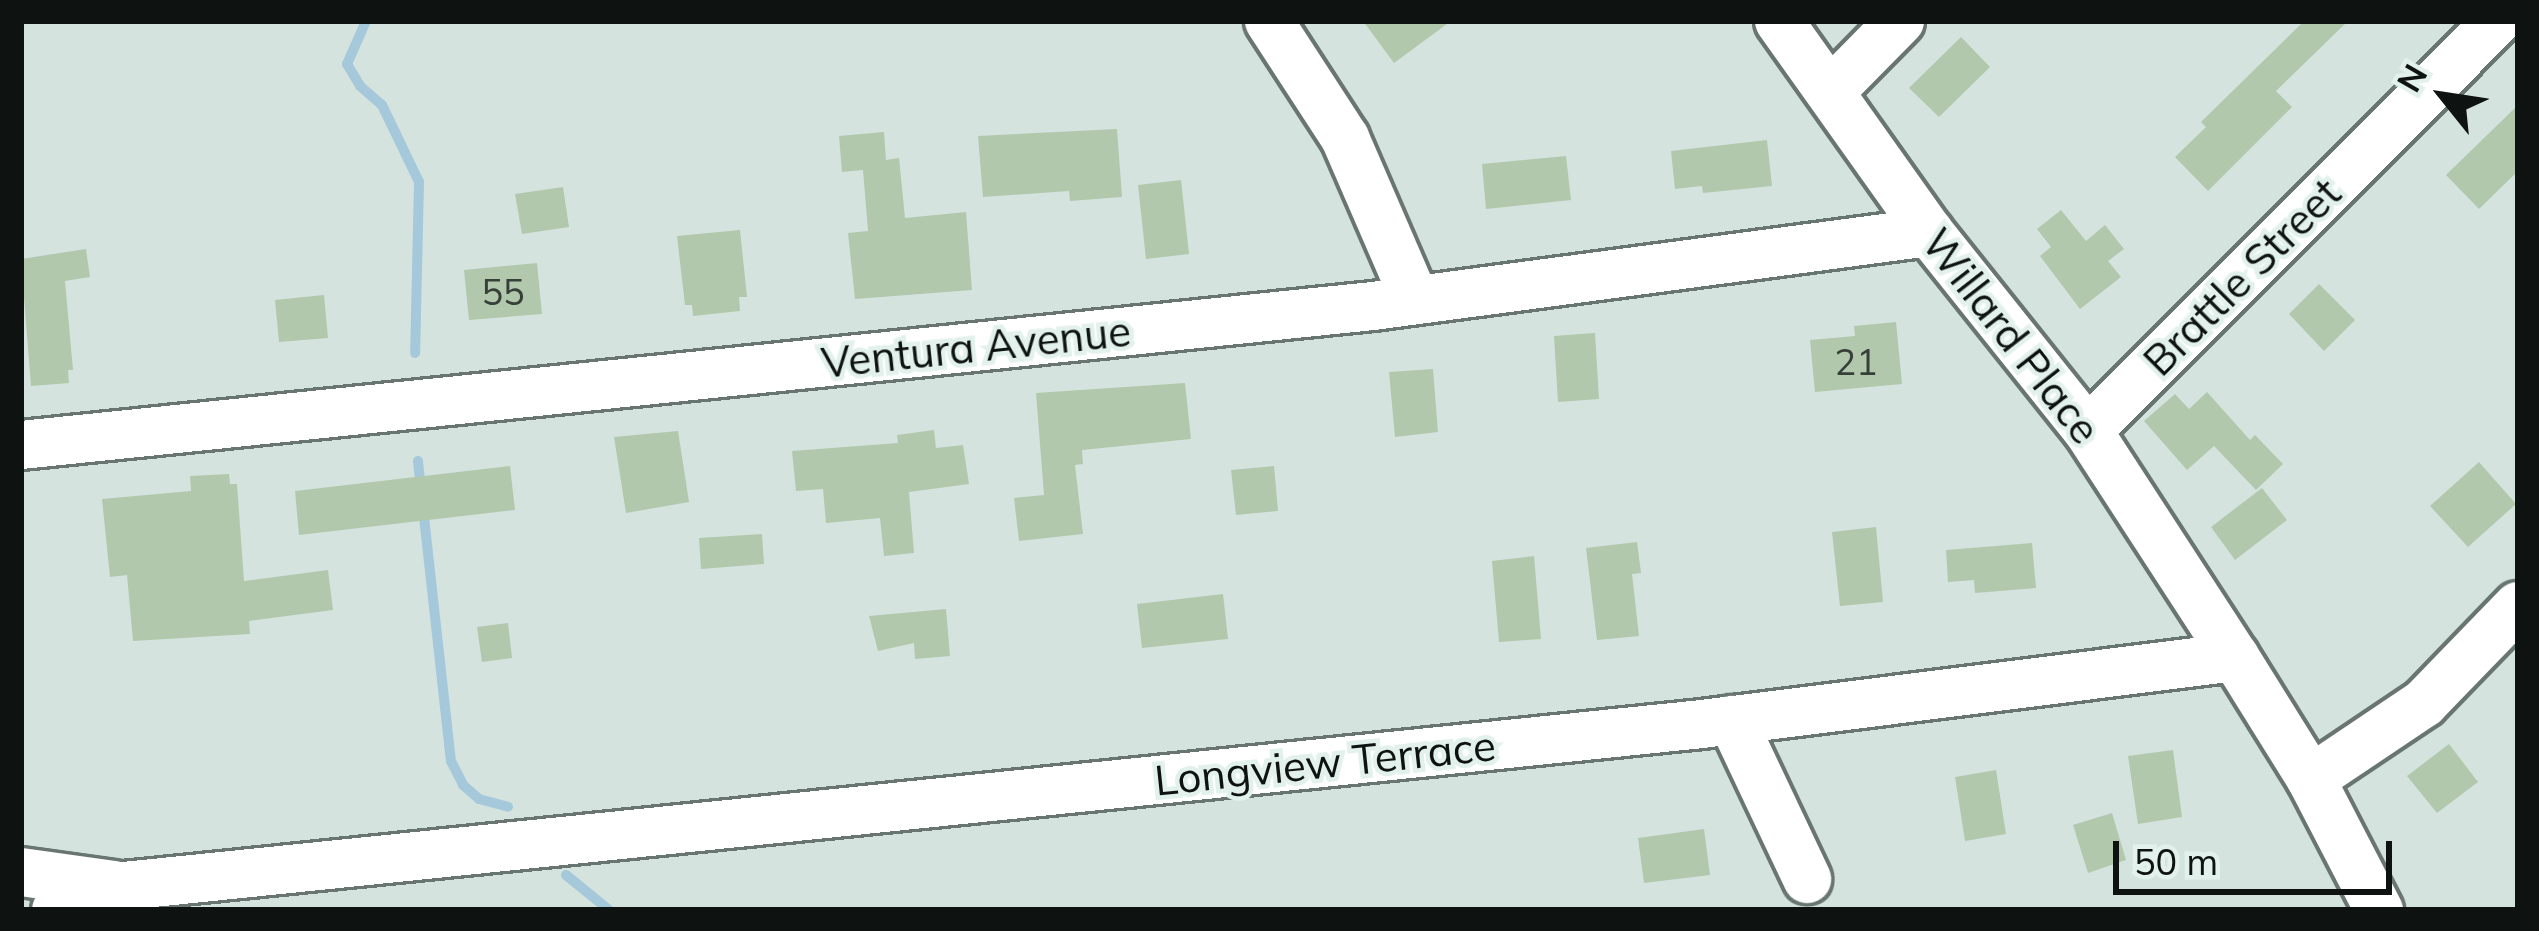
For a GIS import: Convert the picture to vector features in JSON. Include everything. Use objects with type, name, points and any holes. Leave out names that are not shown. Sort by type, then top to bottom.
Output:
[{"type":"street","points":[[1268,21],[1345,138],[1415,300]]},
{"type":"street","name":"Willard Place","points":[[1780,21],[1929,232],[2088,431],[2235,657]]},
{"type":"street","points":[[1832,90],[1900,21]]},
{"type":"street","name":"Brattle Street","points":[[2088,431],[2497,21]]},
{"type":"street","name":"Ventura Avenue","points":[[21,445],[1415,300],[1929,232]]},
{"type":"street","points":[[2311,779],[2424,703],[2518,606]]},
{"type":"street","points":[[2235,657],[2311,779],[2380,910]]},
{"type":"street","name":"Longview Terrace","points":[[56,910],[124,886],[1732,720],[2235,657]]},
{"type":"street","points":[[1732,720],[1807,879]]},
{"type":"street","name":"Longview Terrace","points":[[21,872],[124,886]]},
{"type":"building","points":[[1363,21],[1451,21],[1394,63]]},
{"type":"building","points":[[2304,21],[2348,21],[2276,91],[2292,107],[2208,191],[2175,157],[2206,127],[2201,122]]},
{"type":"building","points":[[1961,37],[1990,67],[1939,117],[1909,88]]},
{"type":"building","points":[[2518,105],[2518,171],[2479,209],[2446,175]]},
{"type":"building","points":[[1117,129],[1122,197],[1070,201],[1069,191],[983,197],[978,136]]},
{"type":"building","points":[[884,132],[886,160],[899,158],[905,218],[966,212],[972,290],[855,299],[848,233],[868,231],[863,170],[842,172],[839,136]]},
{"type":"building","points":[[1767,140],[1772,186],[1703,193],[1702,186],[1675,189],[1671,151]]},
{"type":"building","points":[[1566,156],[1571,200],[1486,209],[1482,164]]},
{"type":"building","points":[[1181,180],[1189,254],[1146,259],[1138,185]]},
{"type":"building","points":[[563,187],[569,227],[522,234],[515,194]]},
{"type":"building","points":[[2061,210],[2086,241],[2105,225],[2124,249],[2108,261],[2121,277],[2080,309],[2040,256],[2051,247],[2037,229]]},
{"type":"building","points":[[740,230],[747,297],[739,297],[740,311],[693,316],[692,305],[685,305],[677,236]]},
{"type":"building","points":[[86,249],[90,277],[65,281],[73,370],[68,370],[69,383],[31,386],[21,259]]},
{"type":"building","points":[[537,263],[542,314],[469,320],[464,270]]},
{"type":"building","points":[[2319,284],[2355,320],[2324,351],[2289,314]]},
{"type":"building","points":[[324,295],[328,338],[279,342],[275,300]]},
{"type":"building","points":[[1896,322],[1902,384],[1815,392],[1810,340],[1855,336],[1854,326]]},
{"type":"building","points":[[1595,333],[1599,399],[1558,402],[1554,336]]},
{"type":"building","points":[[1433,369],[1438,432],[1395,437],[1389,372]]},
{"type":"building","points":[[1185,383],[1191,439],[1082,450],[1083,464],[1075,465],[1083,534],[1019,541],[1014,498],[1044,495],[1036,393]]},
{"type":"building","points":[[2207,392],[2250,440],[2255,435],[2283,464],[2256,490],[2214,446],[2187,470],[2144,421],[2175,394],[2189,409]]},
{"type":"building","points":[[934,430],[936,448],[963,445],[969,484],[909,492],[914,553],[884,556],[880,518],[826,523],[823,489],[796,491],[792,451],[898,443],[897,435]]},
{"type":"building","points":[[678,431],[689,502],[626,513],[614,437]]},
{"type":"building","points":[[2479,462],[2516,504],[2468,547],[2430,506]]},
{"type":"building","points":[[510,466],[515,510],[299,535],[295,491]]},
{"type":"building","points":[[1274,466],[1278,511],[1236,515],[1231,470]]},
{"type":"building","points":[[229,474],[230,484],[237,484],[244,581],[328,570],[333,610],[249,621],[250,634],[133,641],[127,575],[110,577],[102,499],[191,491],[190,476]]},
{"type":"building","points":[[2262,488],[2287,520],[2235,560],[2211,527]]},
{"type":"building","points":[[1876,527],[1883,602],[1840,606],[1832,532]]},
{"type":"building","points":[[762,534],[764,564],[701,569],[699,538]]},
{"type":"building","points":[[1637,542],[1641,573],[1632,574],[1639,636],[1597,640],[1586,548]]},
{"type":"building","points":[[2032,543],[2036,588],[1975,593],[1974,580],[1948,582],[1946,550]]},
{"type":"building","points":[[1534,556],[1541,639],[1499,642],[1492,561]]},
{"type":"building","points":[[1223,594],[1228,639],[1142,648],[1137,604]]},
{"type":"building","points":[[946,609],[950,656],[915,659],[914,643],[878,651],[869,616]]},
{"type":"building","points":[[508,623],[512,658],[482,662],[477,627]]},
{"type":"building","points":[[2449,744],[2478,782],[2437,813],[2407,776]]},
{"type":"building","points":[[2173,750],[2182,817],[2138,824],[2128,756]]},
{"type":"building","points":[[1996,770],[2006,834],[1965,841],[1955,777]]},
{"type":"building","points":[[2112,813],[2126,860],[2088,873],[2073,825]]},
{"type":"building","points":[[1704,829],[1710,875],[1644,883],[1638,838]]},
{"type":"waterway","points":[[366,21],[347,64],[360,86],[382,105],[419,182],[415,353]]},
{"type":"waterway","points":[[418,461],[421,490]]},
{"type":"waterway","points":[[423,508],[451,761],[463,785],[479,799],[508,807]]},
{"type":"waterway","points":[[566,875],[609,910]]}]
